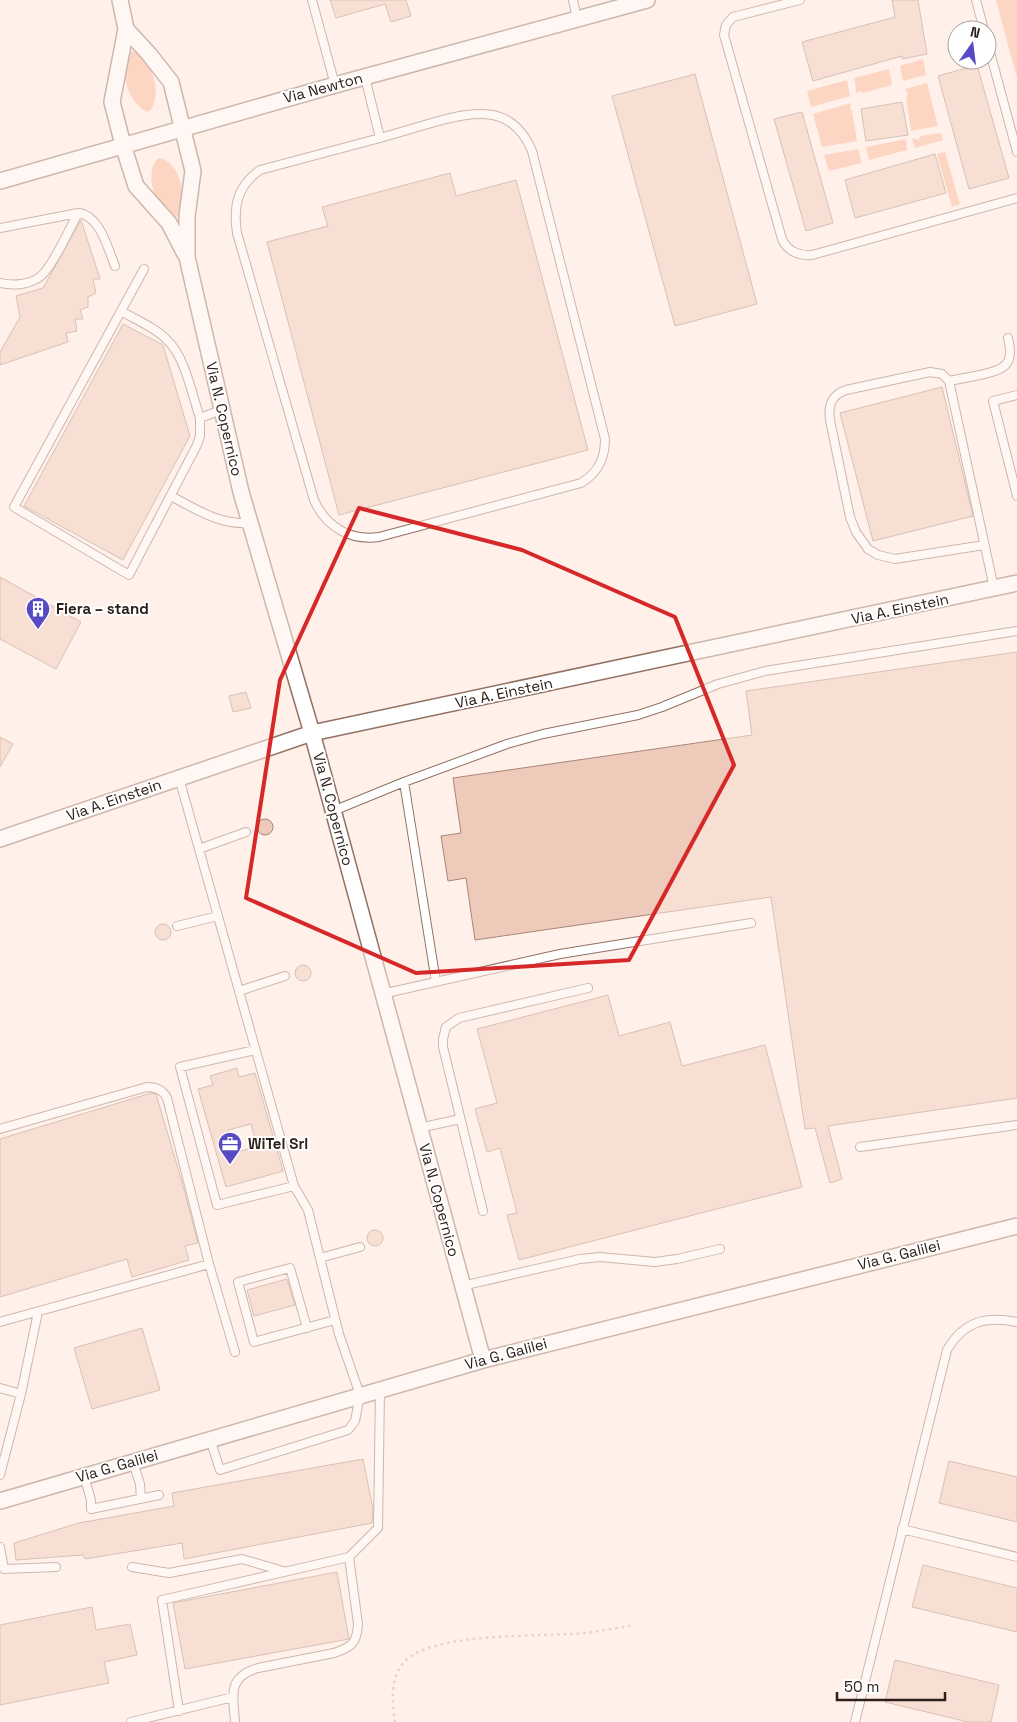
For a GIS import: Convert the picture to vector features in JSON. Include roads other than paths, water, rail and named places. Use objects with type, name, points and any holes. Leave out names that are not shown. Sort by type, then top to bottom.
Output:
[{"type":"street","points":[[120,0],[126,29],[112,102],[123,145],[136,186],[169,223],[187,258]]},
{"type":"street","name":"Via Newton","points":[[0,181],[182,127],[647,0]]},
{"type":"street","points":[[126,29],[171,82],[193,171],[187,216],[187,258]]},
{"type":"street","name":"Via N. Copernico","points":[[187,258],[241,492],[312,733],[483,1360]]},
{"type":"street","name":"Via A. Einstein","points":[[0,839],[312,733],[1017,583]]},
{"type":"street","name":"Via G. Galilei","points":[[0,1501],[483,1360],[1017,1226]]},
{"type":"lane","points":[[312,0],[335,85]]},
{"type":"lane","points":[[572,0],[577,19]]},
{"type":"lane","points":[[800,0],[734,17],[726,25],[724,35],[782,239],[789,249],[802,255],[812,255],[1017,198]]},
{"type":"lane","points":[[976,0],[981,20]]},
{"type":"lane","points":[[995,70],[1017,152]]},
{"type":"lane","points":[[364,77],[380,138]]},
{"type":"lane","points":[[473,113],[495,115],[514,125],[522,132],[532,151],[605,439],[600,465],[596,472],[581,484],[379,538],[366,539],[356,538],[336,529],[323,517],[314,500],[237,233],[235,208],[241,189],[260,170],[380,138],[473,113]]},
{"type":"lane","points":[[0,228],[78,213],[90,216],[96,222],[115,266]]},
{"type":"lane","points":[[0,283],[19,284],[40,277],[49,266],[78,213]]},
{"type":"lane","points":[[121,311],[169,341],[182,363],[200,418],[200,436],[197,446],[129,575],[14,507],[121,311],[144,269]]},
{"type":"lane","points":[[949,381],[1004,368],[1010,358],[1008,338]]},
{"type":"lane","points":[[984,545],[901,559],[883,557],[868,548],[856,532],[846,497],[830,420],[830,406],[835,396],[846,390],[930,372],[942,374],[949,381],[994,588]]},
{"type":"lane","points":[[1017,395],[993,401],[1017,496]]},
{"type":"lane","points":[[200,418],[221,410]]},
{"type":"lane","points":[[171,496],[216,519],[230,523],[250,523]]},
{"type":"lane","points":[[333,811],[404,782],[507,744],[638,715],[718,684],[746,676],[1017,631]]},
{"type":"lane","points":[[178,778],[294,1186],[308,1210],[335,1320],[360,1395],[355,1421],[348,1430],[220,1470],[210,1439]]},
{"type":"lane","points":[[404,782],[436,982]]},
{"type":"lane","points":[[199,849],[246,832]]},
{"type":"lane","points":[[177,926],[218,916]]},
{"type":"lane","points":[[382,994],[560,954],[752,924]]},
{"type":"lane","points":[[239,990],[285,976]]},
{"type":"lane","points":[[483,1211],[443,1047],[442,1039],[446,1027],[460,1018],[588,988]]},
{"type":"lane","points":[[256,1050],[180,1067],[217,1205],[294,1186]]},
{"type":"lane","points":[[0,1129],[147,1087],[162,1090],[167,1098],[209,1264],[235,1352]]},
{"type":"lane","points":[[419,1128],[460,1119]]},
{"type":"lane","points":[[860,1146],[1017,1125]]},
{"type":"lane","points":[[320,1258],[360,1247]]},
{"type":"lane","points":[[462,1286],[580,1259],[600,1257],[655,1262],[678,1259],[720,1249]]},
{"type":"lane","points":[[0,1322],[209,1264]]},
{"type":"lane","points":[[307,1328],[290,1268],[238,1282],[254,1342],[307,1328],[335,1320]]},
{"type":"lane","points":[[0,1475],[22,1394],[38,1312]]},
{"type":"lane","points":[[855,1722],[947,1350],[959,1333],[974,1323],[991,1319],[1017,1322]]},
{"type":"lane","points":[[0,1388],[22,1394]]},
{"type":"lane","points":[[179,1711],[162,1600],[349,1557],[378,1528],[380,1390]]},
{"type":"lane","points":[[133,1462],[140,1484],[141,1499]]},
{"type":"lane","points":[[84,1476],[91,1500],[91,1509],[159,1495]]},
{"type":"lane","points":[[902,1529],[1017,1557]]},
{"type":"lane","points":[[0,1547],[4,1569],[56,1568]]},
{"type":"lane","points":[[235,1722],[233,1697],[235,1682],[247,1671],[334,1653],[346,1649],[353,1644],[358,1635],[358,1624],[349,1557]]},
{"type":"lane","points":[[132,1567],[169,1573],[242,1559],[285,1572]]},
{"type":"lane","points":[[131,1722],[233,1697]]},
{"type":"place","name":"Fiera – stand","points":[[38,630]]},
{"type":"place","name":"WiTel Srl","points":[[230,1165]]}]
